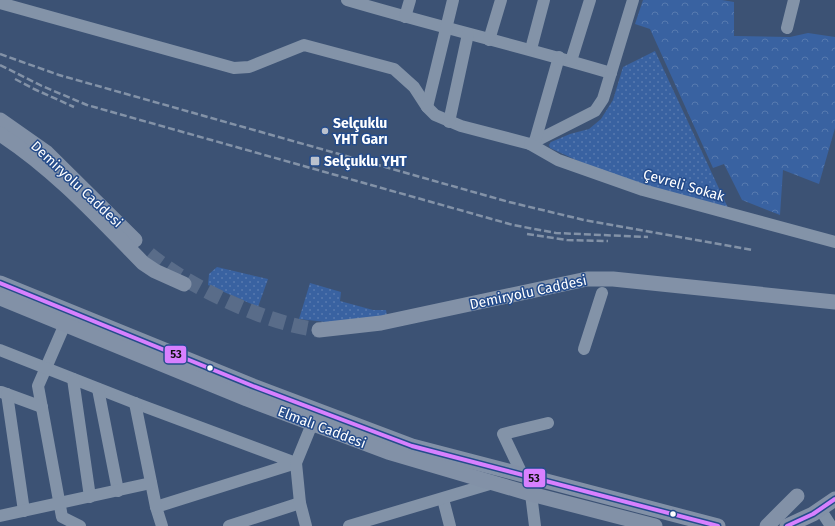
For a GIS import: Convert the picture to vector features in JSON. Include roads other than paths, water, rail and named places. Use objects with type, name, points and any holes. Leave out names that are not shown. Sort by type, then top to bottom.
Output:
[{"type":"main road","name":"Demiryolu Caddesi","points":[[0,120],[47,153],[149,254]]},
{"type":"main road","points":[[0,134],[25,151],[50,171],[143,263],[155,271],[184,284]]},
{"type":"main road","name":"Demiryolu Caddesi","points":[[319,330],[358,327],[387,322],[587,279],[613,279],[835,302]]},
{"type":"main road","name":"Elmalı Caddesi","points":[[0,283],[253,386],[412,446],[718,526]]},
{"type":"main road","name":"Elmalı Caddesi","points":[[0,298],[312,424],[388,452],[531,494],[648,525]]},
{"type":"main road","points":[[767,526],[797,496]]},
{"type":"main road","points":[[787,526],[823,509]]},
{"type":"street","points":[[347,0],[364,2],[405,17],[489,40],[531,49],[611,73]]},
{"type":"street","points":[[405,17],[410,0]]},
{"type":"street","points":[[427,107],[453,0]]},
{"type":"street","points":[[489,40],[500,0]]},
{"type":"street","points":[[531,49],[544,0]]},
{"type":"street","points":[[571,61],[590,0]]},
{"type":"street","points":[[532,143],[595,111],[602,99],[611,73],[633,0]]},
{"type":"street","points":[[787,28],[794,0]]},
{"type":"street","name":"Çevreli Sokak","points":[[0,3],[234,68],[249,67],[304,44],[394,69],[414,87],[427,107],[435,116],[449,122],[532,143],[558,160],[643,190],[835,242]]},
{"type":"street","points":[[449,122],[468,34]]},
{"type":"street","points":[[532,143],[559,57]]},
{"type":"street","points":[[584,349],[602,293]]},
{"type":"street","points":[[65,324],[38,386],[62,517],[80,526]]},
{"type":"street","points":[[0,350],[98,389],[296,463]]},
{"type":"street","points":[[73,379],[90,497]]},
{"type":"street","points":[[98,389],[118,491]]},
{"type":"street","points":[[24,511],[3,393],[42,407]]},
{"type":"street","points":[[135,403],[156,507],[162,526]]},
{"type":"street","points":[[523,476],[503,434],[548,423]]},
{"type":"street","points":[[306,526],[300,503],[296,463],[312,424]]},
{"type":"street","points":[[156,507],[296,463]]},
{"type":"street","points":[[0,516],[151,483]]},
{"type":"street","points":[[349,526],[493,483]]},
{"type":"street","points":[[531,494],[535,526]]},
{"type":"street","points":[[443,499],[450,526]]},
{"type":"street","points":[[229,526],[300,503]]},
{"type":"street","points":[[823,509],[831,526]]},
{"type":"street","points":[[392,514],[394,526]]},
{"type":"tunnel","points":[[149,254],[185,279],[230,302],[276,320],[319,330]]},
{"type":"railway","points":[[0,54],[59,75],[509,202],[584,220],[753,250]]},
{"type":"railway","points":[[0,65],[42,86],[87,105],[513,225],[556,233],[648,237]]},
{"type":"railway","points":[[15,79],[74,107]]},
{"type":"railway","points":[[527,234],[567,240],[608,241]]},
{"type":"place","name":"Selçuklu YHT Garı","points":[[325,131]]},
{"type":"place","name":"Selçuklu YHT","points":[[315,161]]}]
